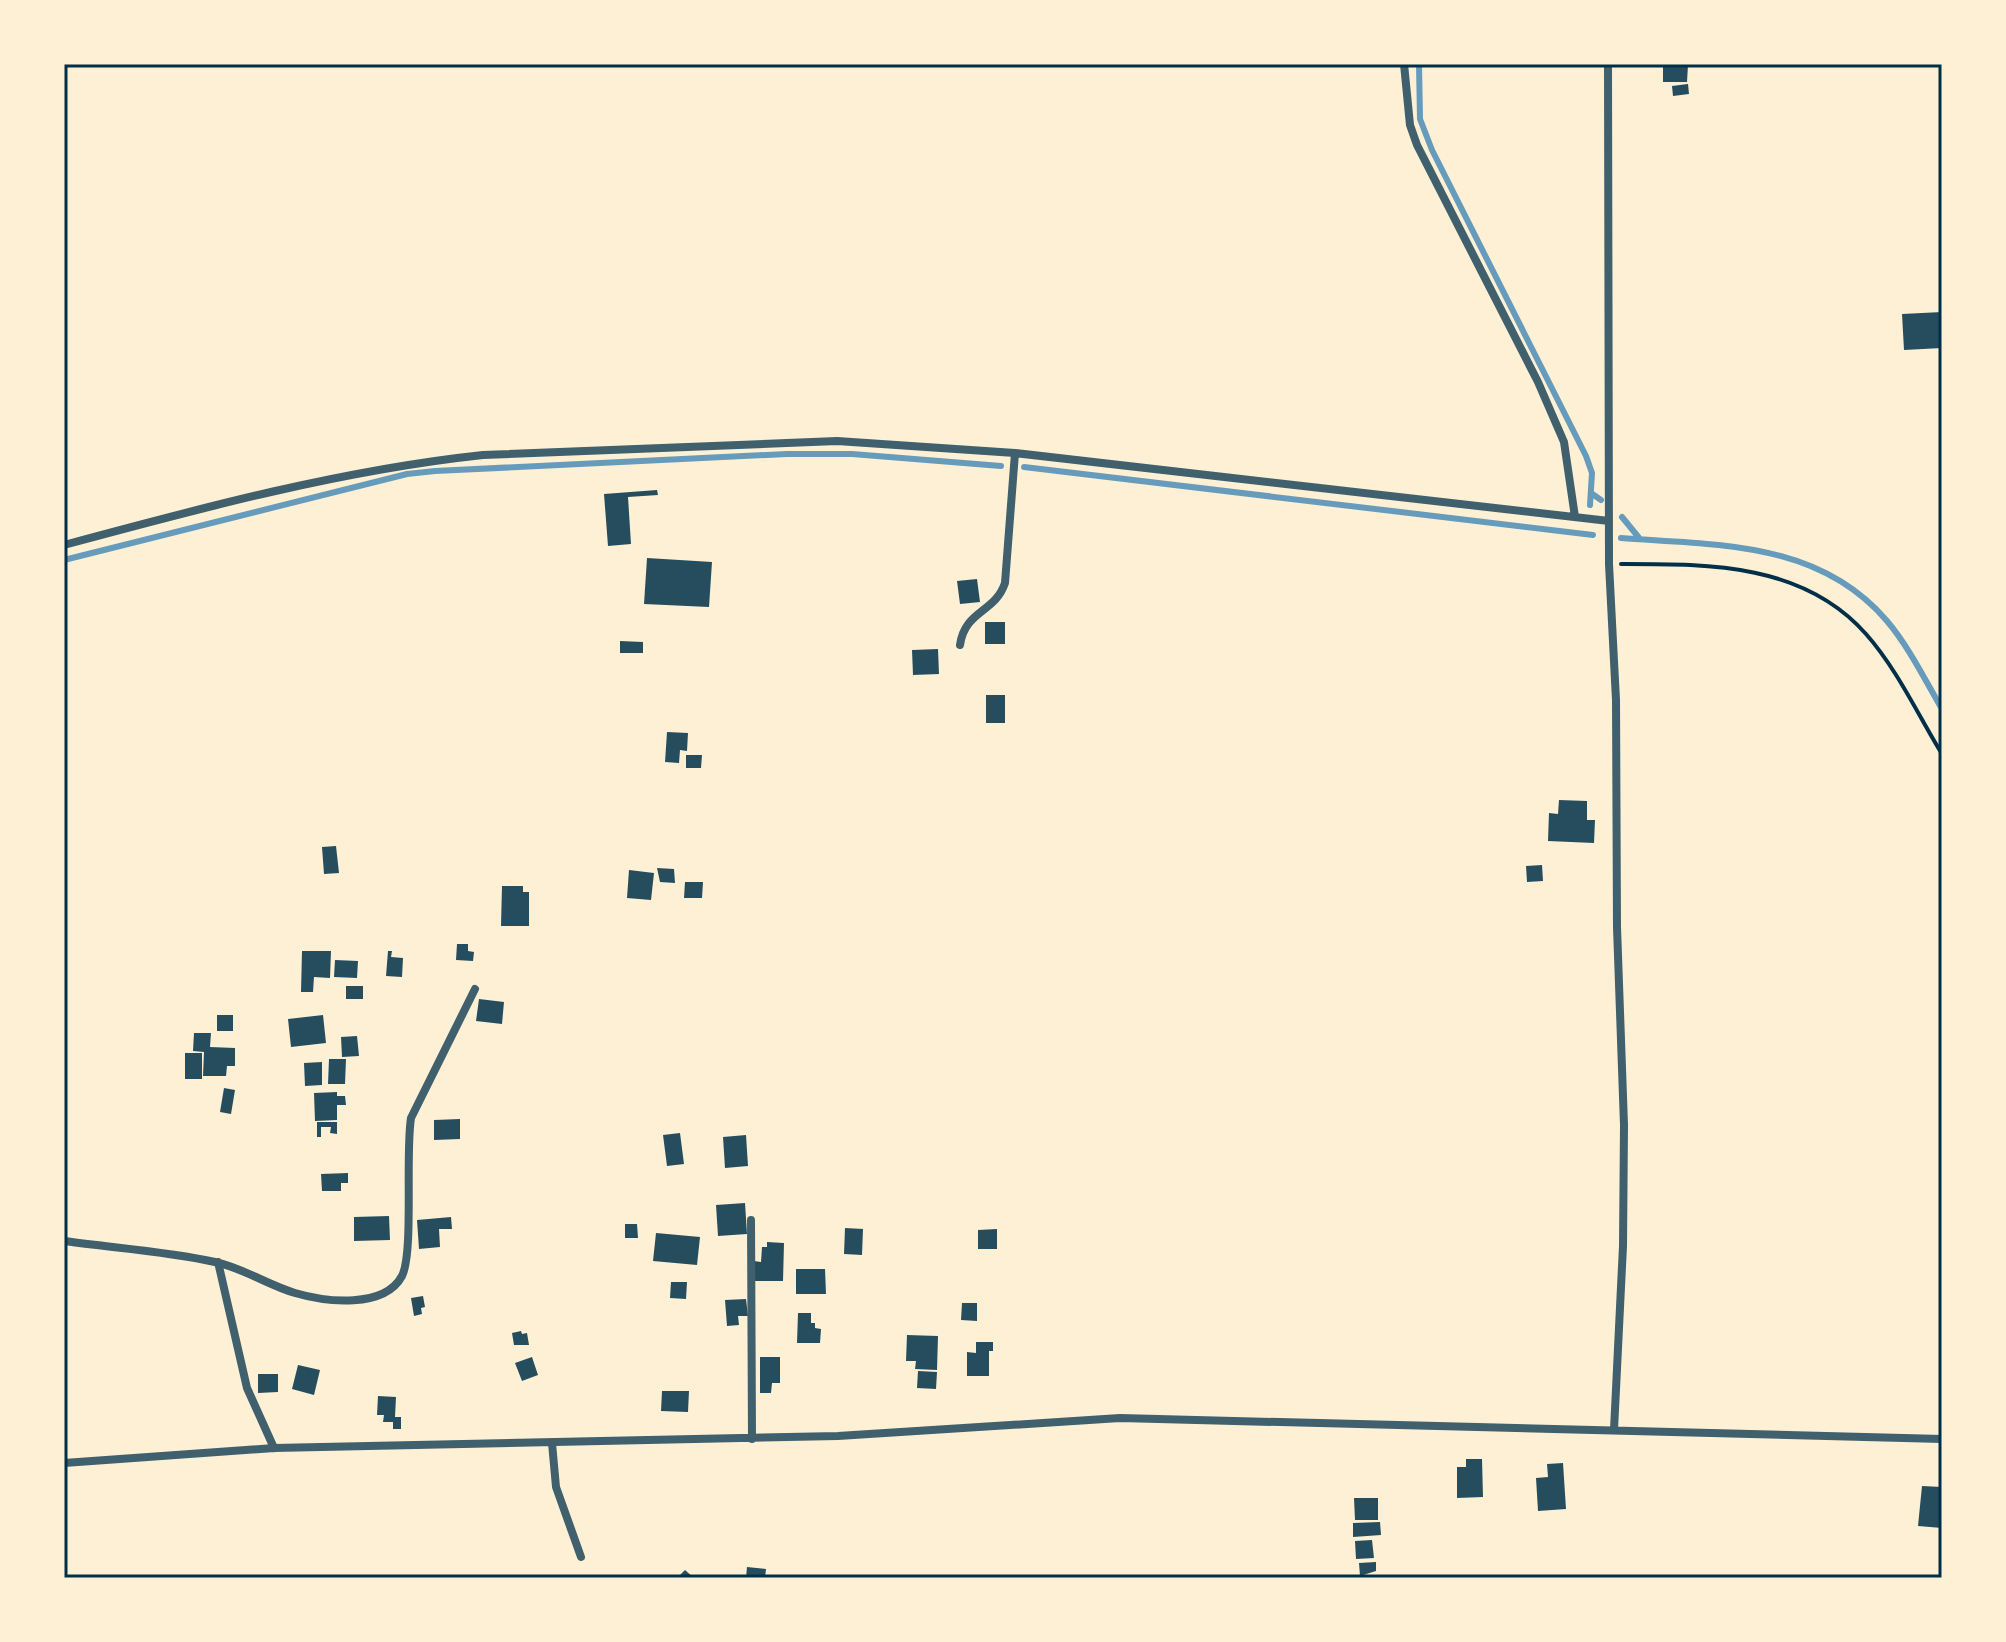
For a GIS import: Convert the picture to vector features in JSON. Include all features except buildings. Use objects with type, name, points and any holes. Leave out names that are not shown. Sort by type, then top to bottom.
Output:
[{"type":"street","points":[[1404,64],[1407,102],[1417,145],[1538,382],[1564,442],[1575,517]]},
{"type":"street","points":[[1608,64],[1609,564],[1616,700],[1617,927],[1624,1125],[1623,1246],[1614,1430]]},
{"type":"street","points":[[64,545],[362,473],[483,455],[837,441],[1015,453],[1609,521]]},
{"type":"street","points":[[960,645],[965,626],[996,600],[1005,583],[1015,453]]},
{"type":"street","points":[[64,1241],[218,1262],[298,1294],[372,1299],[395,1286],[406,1265],[407,1141],[411,1118],[475,989]]},
{"type":"street","points":[[751,1220],[752,1439]]},
{"type":"street","points":[[218,1262],[247,1388],[274,1448]]},
{"type":"street","points":[[64,1463],[274,1448],[752,1439],[1120,1418],[1942,1439]]},
{"type":"street","points":[[552,1443],[556,1487],[581,1557]]},
{"type":"path","points":[[1609,564],[1730,566],[1779,577],[1807,591],[1841,611],[1867,635],[1942,754]]},
{"type":"waterway","points":[[1419,64],[1420,119],[1432,150],[1586,456],[1592,473],[1590,505]]},
{"type":"waterway","points":[[64,560],[407,474],[435,471],[787,454],[852,454],[1001,466]]},
{"type":"waterway","points":[[1024,467],[1593,535]]},
{"type":"waterway","points":[[1591,493],[1601,500]]},
{"type":"waterway","points":[[1622,517],[1640,539]]},
{"type":"waterway","points":[[1621,538],[1729,546],[1764,552],[1798,561],[1830,575],[1860,595],[1887,621],[1910,653],[1942,709]]}]
